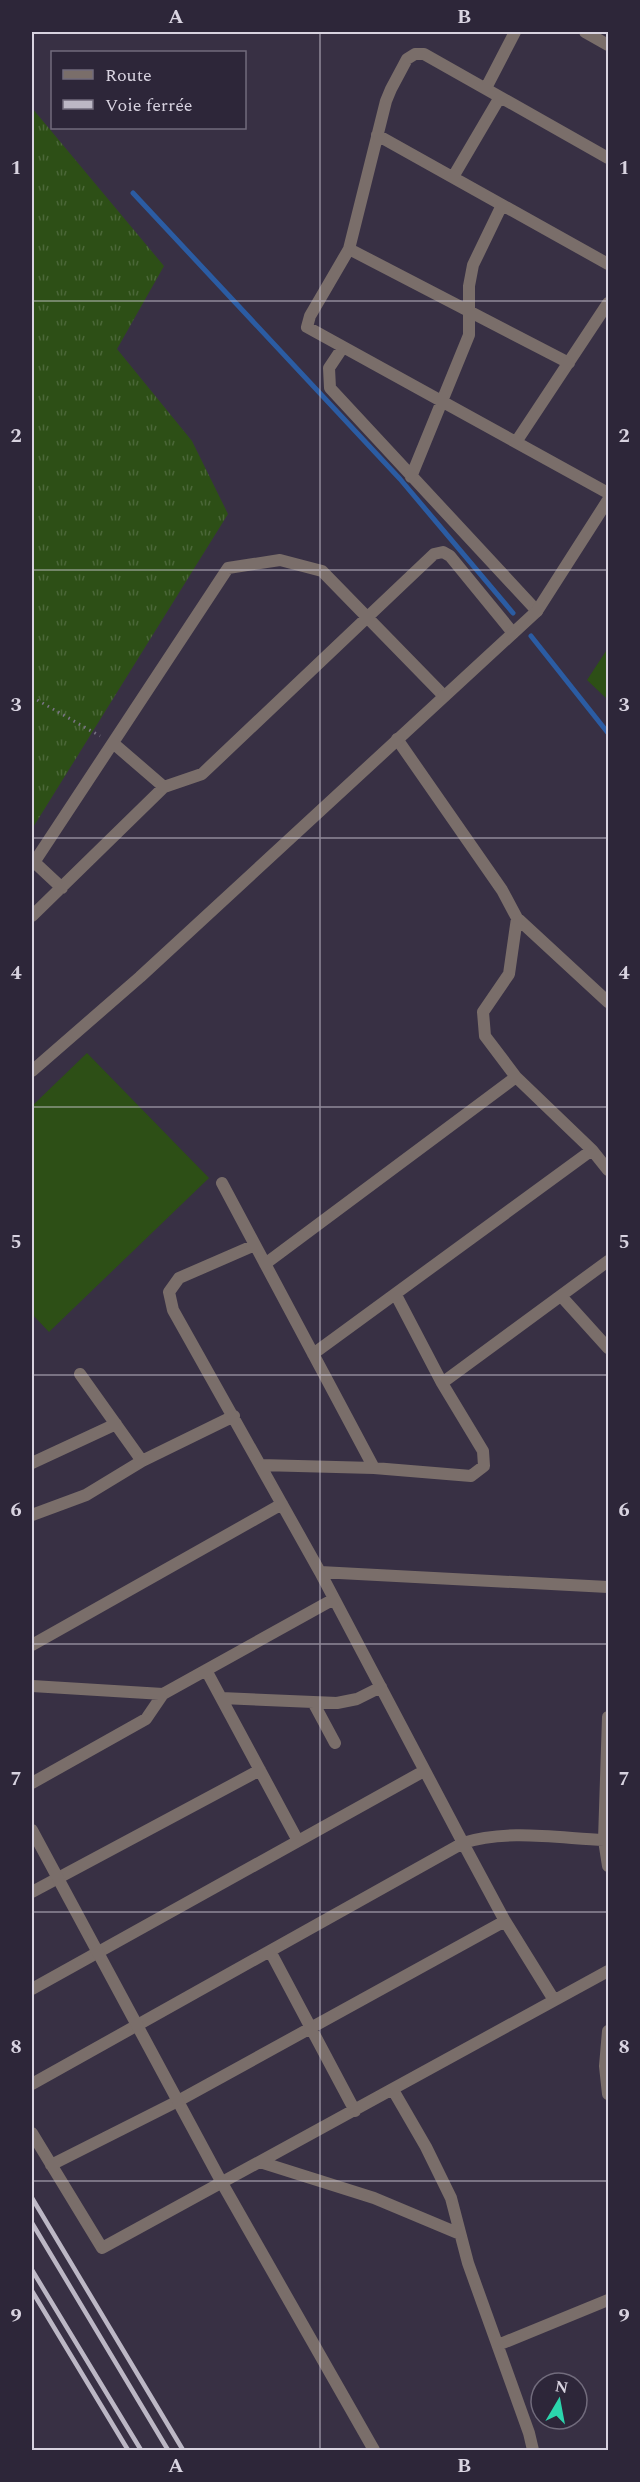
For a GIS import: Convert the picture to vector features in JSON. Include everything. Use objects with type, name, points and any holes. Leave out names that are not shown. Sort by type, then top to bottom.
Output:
[{"type":"street","points":[[486,88],[515,32]]},
{"type":"street","points":[[585,32],[609,45]]},
{"type":"street","points":[[609,158],[424,54],[415,54],[407,59],[391,89],[377,135],[349,249],[310,316],[307,327],[609,493]]},
{"type":"street","points":[[453,177],[500,97]]},
{"type":"street","points":[[377,135],[609,264]]},
{"type":"street","points":[[411,477],[469,335],[473,265],[502,205]]},
{"type":"street","points":[[349,249],[569,363]]},
{"type":"street","points":[[516,442],[609,303]]},
{"type":"street","points":[[343,347],[329,368],[330,388],[537,611]]},
{"type":"street","points":[[32,1071],[140,977],[537,611],[609,500]]},
{"type":"street","points":[[32,916],[164,786],[202,774],[434,554],[443,552],[450,556],[513,633]]},
{"type":"street","points":[[62,888],[33,861],[228,568],[280,560],[322,571],[444,696]]},
{"type":"street","points":[[397,739],[502,890],[517,918],[609,1002]]},
{"type":"street","points":[[113,743],[164,786]]},
{"type":"street","points":[[517,918],[509,974],[483,1012],[485,1036],[516,1077],[592,1150],[609,1170]]},
{"type":"street","points":[[265,1264],[516,1077]]},
{"type":"street","points":[[313,1354],[592,1150]]},
{"type":"street","points":[[222,1184],[374,1468]]},
{"type":"street","points":[[255,1245],[179,1278],[169,1292],[173,1310],[320,1572],[463,1844],[506,1921],[555,2000]]},
{"type":"street","points":[[442,1383],[609,1261]]},
{"type":"street","points":[[260,1465],[374,1468],[471,1476],[483,1466],[483,1451],[442,1383],[396,1295]]},
{"type":"street","points":[[561,1296],[609,1348]]},
{"type":"street","points":[[80,1374],[142,1461]]},
{"type":"street","points":[[32,1515],[86,1495],[142,1461],[234,1416]]},
{"type":"street","points":[[32,1462],[116,1424]]},
{"type":"street","points":[[32,1645],[282,1504]]},
{"type":"street","points":[[320,1572],[609,1587]]},
{"type":"street","points":[[32,1783],[146,1719],[163,1694],[334,1599]]},
{"type":"street","points":[[206,1670],[298,1841]]},
{"type":"street","points":[[32,1686],[163,1694]]},
{"type":"street","points":[[221,1698],[337,1703],[357,1699],[381,1687]]},
{"type":"street","points":[[313,1702],[335,1743]]},
{"type":"street","points":[[609,1717],[604,1840],[609,1866]]},
{"type":"street","points":[[32,1892],[260,1770]]},
{"type":"street","points":[[32,1989],[424,1771]]},
{"type":"street","points":[[32,1830],[222,2183],[374,2451]]},
{"type":"street","points":[[32,2084],[463,1844],[480,1838],[499,1836],[604,1840]]},
{"type":"street","points":[[51,2165],[178,2101],[506,1921]]},
{"type":"street","points":[[270,1952],[354,2111]]},
{"type":"street","points":[[32,2133],[102,2248],[609,1971]]},
{"type":"street","points":[[609,2031],[605,2066],[609,2094]]},
{"type":"street","points":[[393,2090],[426,2147],[451,2198],[468,2263],[529,2433],[533,2451]]},
{"type":"street","points":[[260,2162],[374,2198],[460,2234]]},
{"type":"street","points":[[498,2345],[609,2300]]},
{"type":"path","points":[[32,697],[113,743]]},
{"type":"green space","points":[[32,108],[164,266],[117,349],[192,441],[228,514],[32,829]]},
{"type":"green space","points":[[608,648],[608,700],[587,680]]},
{"type":"green space","points":[[87,1053],[209,1178],[49,1332],[32,1314],[32,1106]]},
{"type":"waterway","points":[[133,193],[400,479],[513,613]]},
{"type":"waterway","points":[[531,636],[608,733]]},
{"type":"railway","points":[[32,2198],[183,2450]]},
{"type":"railway","points":[[32,2223],[168,2450]]},
{"type":"railway","points":[[32,2270],[141,2450]]},
{"type":"railway","points":[[32,2291],[128,2450]]}]
